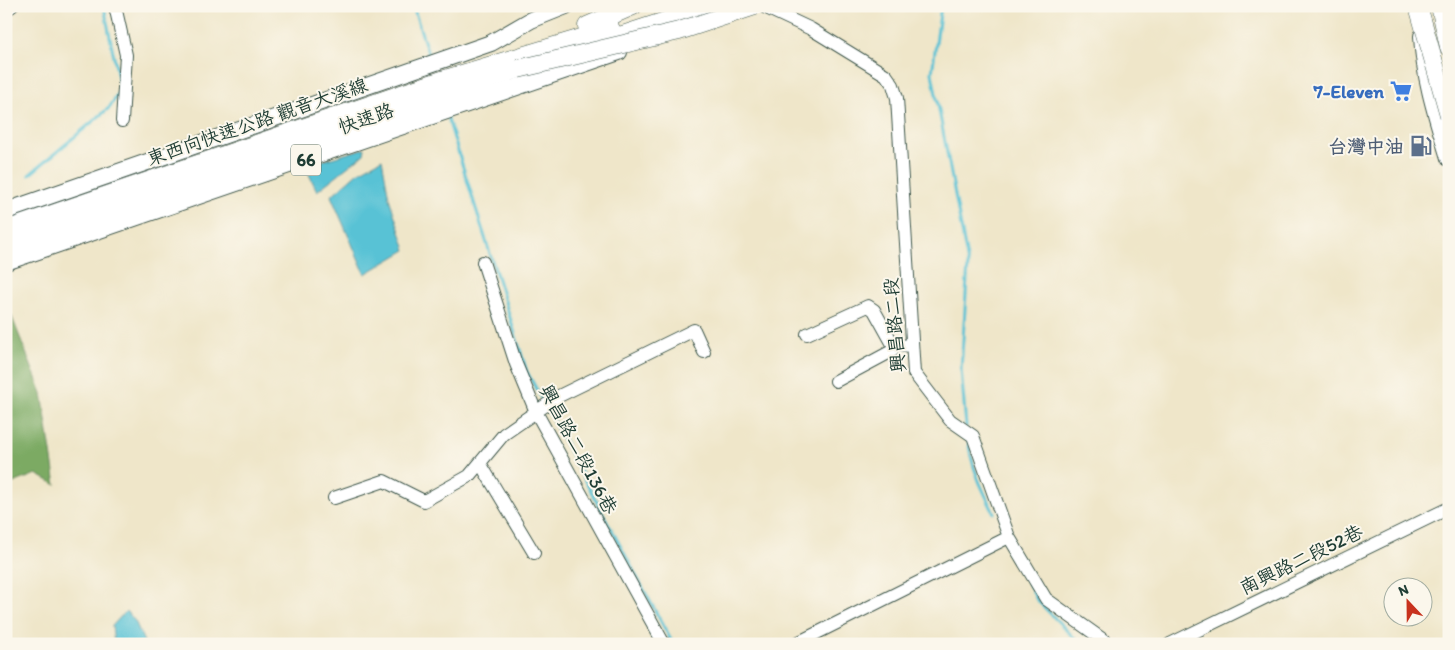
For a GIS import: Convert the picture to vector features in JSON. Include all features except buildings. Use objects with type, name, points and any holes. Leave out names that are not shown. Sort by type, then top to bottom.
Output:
[{"type":"highway","name":"66","points":[[520,62],[633,6]]},
{"type":"highway","points":[[520,62],[556,46],[684,6]]},
{"type":"highway","points":[[520,62],[711,6]]},
{"type":"highway","points":[[1418,6],[1449,116]]},
{"type":"highway","points":[[1440,6],[1449,47]]},
{"type":"highway","name":"66","points":[[520,62],[679,31],[765,7]]},
{"type":"highway","name":"東西向快速公路 觀音大溪線","points":[[6,230],[445,78],[520,62]]},
{"type":"highway","name":"東西向快速公路 觀音大溪線","points":[[6,246],[520,62]]},
{"type":"main road","name":"快速路","points":[[6,211],[491,42],[531,20],[566,6]]},
{"type":"main road","name":"快速路","points":[[6,262],[605,57],[742,6]]},
{"type":"main road","points":[[1423,6],[1423,57],[1449,158]]},
{"type":"street","points":[[6,10],[12,6]]},
{"type":"street","points":[[115,6],[126,55],[122,120]]},
{"type":"street","name":"快速路","points":[[625,49],[765,7]]},
{"type":"street","name":"興昌路二段","points":[[765,7],[811,29],[886,75],[893,85],[897,98],[914,373],[950,420],[967,432],[1009,537],[1046,599],[1110,644]]},
{"type":"street","name":"興昌路二段136巷","points":[[483,262],[516,364],[536,412],[664,644]]},
{"type":"street","points":[[807,334],[868,306],[874,310],[894,346]]},
{"type":"street","points":[[334,498],[384,481],[424,502],[469,476],[504,434],[559,396],[694,330],[704,352]]},
{"type":"street","points":[[894,346],[912,345]]},
{"type":"street","points":[[836,380],[892,351],[894,346]]},
{"type":"street","points":[[480,463],[534,553]]},
{"type":"street","name":"南興路二段52巷","points":[[1170,644],[1449,508]]},
{"type":"street","points":[[795,644],[1009,537]]},
{"type":"green space","points":[[6,302],[42,393],[56,485],[36,474],[6,486]]},
{"type":"water","points":[[365,148],[364,154],[317,191],[305,166]]},
{"type":"water","points":[[382,159],[389,198],[406,250],[365,274],[331,196],[357,173]]},
{"type":"water","points":[[126,611],[135,621],[145,644],[114,644],[112,626]]},
{"type":"waterway","points":[[104,6],[119,83]]},
{"type":"waterway","points":[[413,6],[430,60]]},
{"type":"waterway","points":[[941,6],[932,73],[968,264],[961,369],[966,426]]},
{"type":"waterway","points":[[29,175],[109,108],[118,94]]},
{"type":"waterway","points":[[447,116],[527,372],[544,403]]},
{"type":"waterway","points":[[547,409],[673,644]]},
{"type":"waterway","points":[[968,437],[974,467],[994,513]]},
{"type":"waterway","points":[[1026,577],[1037,600],[1080,644]]},
{"type":"place","name":"7-Eleven","points":[[1401,91]]},
{"type":"place","name":"台灣中油","points":[[1421,146]]}]
